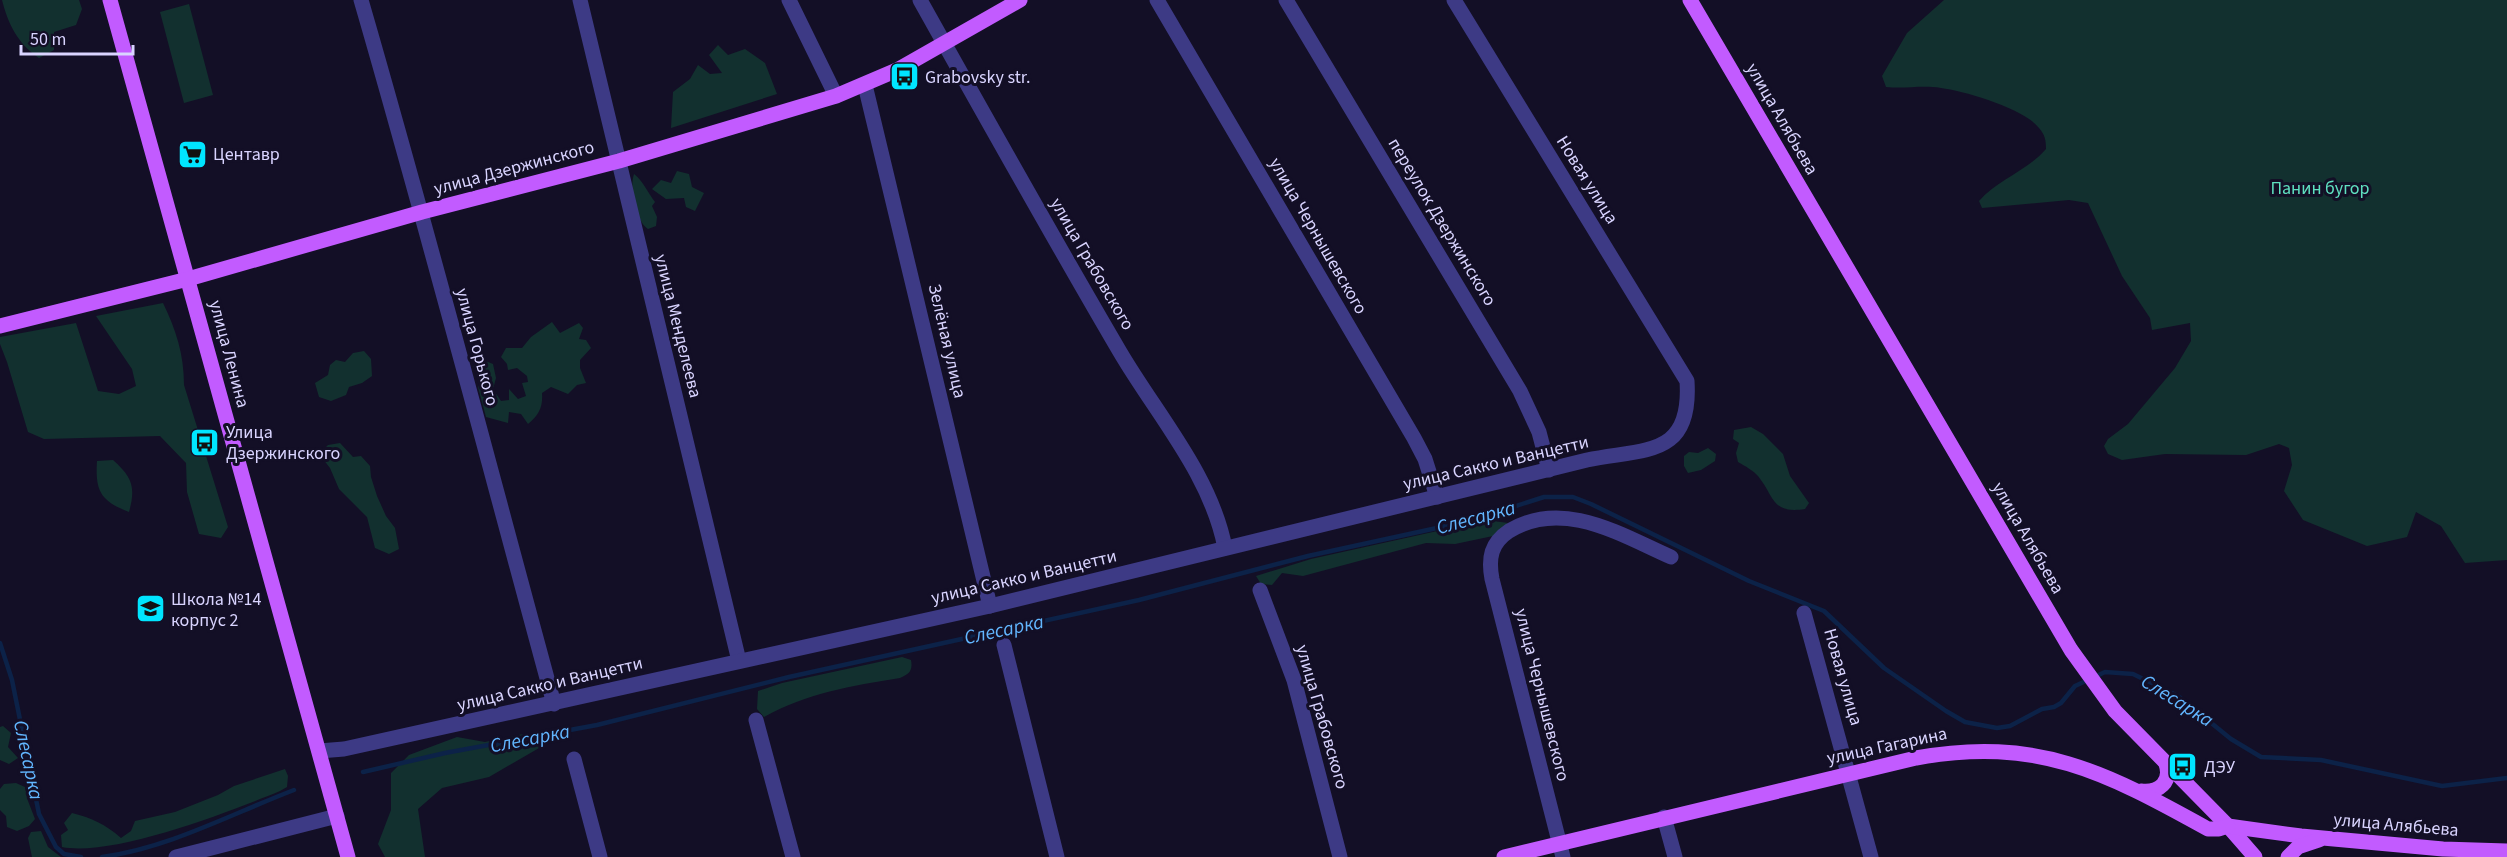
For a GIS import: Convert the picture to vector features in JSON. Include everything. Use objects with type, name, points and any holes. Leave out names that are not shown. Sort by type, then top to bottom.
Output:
[{"type":"main road","name":"улица Ленина","points":[[110,0],[348,857]]},
{"type":"main road","name":"улица Дзержинского","points":[[0,326],[188,279],[422,212],[619,161],[836,96],[865,85],[945,44],[1020,0]]},
{"type":"main road","name":"улица Алябьева","points":[[1690,0],[2071,650],[2101,695],[2166,764],[2228,826],[2272,833],[2443,849],[2507,851]]},
{"type":"main road","name":"улица Гагарина","points":[[1504,857],[1561,850],[1664,817],[1850,773],[1944,753],[1976,750],[2039,755],[2065,761],[2140,791],[2208,829],[2228,826]]},
{"type":"main road","points":[[2140,791],[2156,791],[2162,786],[2168,776],[2166,764]]},
{"type":"main road","points":[[2228,826],[2255,857]]},
{"type":"main road","points":[[2288,857],[2292,851],[2305,844],[2332,839]]},
{"type":"street","name":"улица Горького","points":[[361,0],[422,212],[554,704]]},
{"type":"street","name":"улица Менделеева","points":[[580,0],[739,662]]},
{"type":"street","points":[[789,0],[836,96]]},
{"type":"street","name":"улица Грабовского","points":[[920,0],[1120,352],[1202,483],[1221,527],[1225,548]]},
{"type":"street","name":"улица Чернышевского","points":[[1156,0],[1414,438],[1430,472],[1437,497]]},
{"type":"street","name":"переулок Дзержинского","points":[[1286,0],[1520,391],[1539,432],[1549,470]]},
{"type":"street","name":"Новая улица","points":[[1454,0],[1687,381]]},
{"type":"street","name":"Зелёная улица","points":[[865,85],[990,606]]},
{"type":"street","name":"улица Сакко и Ванцетти","points":[[319,751],[344,749],[554,704],[990,606],[1549,470],[1662,446],[1678,432],[1685,419],[1688,402],[1687,381]]},
{"type":"street","name":"улица Чернышевского","points":[[1561,850],[1492,579],[1490,560],[1495,543],[1511,530],[1534,520],[1562,517],[1599,526],[1671,557]]},
{"type":"street","name":"улица Грабовского","points":[[1260,590],[1294,680],[1340,857]]},
{"type":"street","name":"Новая улица","points":[[1804,612],[1850,773],[1871,857]]},
{"type":"street","points":[[1004,645],[1057,857]]},
{"type":"street","points":[[756,720],[793,857]]},
{"type":"street","points":[[574,759],[600,857]]},
{"type":"street","points":[[176,857],[336,816]]},
{"type":"street","points":[[1664,817],[1675,857]]},
{"type":"green space","points":[[2,0],[79,0],[82,9],[76,25],[54,32],[54,50],[39,58],[15,33]]},
{"type":"green space","name":"Панин бугор","points":[[1944,0],[2507,0],[2507,560],[2465,563],[2441,526],[2416,512],[2407,537],[2367,546],[2303,520],[2284,491],[2292,465],[2289,448],[2279,444],[2246,455],[2165,454],[2122,460],[2108,454],[2104,446],[2108,439],[2128,424],[2175,368],[2191,341],[2190,323],[2152,330],[2150,318],[2122,276],[2088,203],[2069,200],[1982,208],[1979,201],[1987,193],[2046,149],[2044,135],[2032,121],[1994,102],[1952,90],[1927,87],[1886,87],[1882,76],[1907,33]]},
{"type":"green space","points":[[189,4],[213,95],[184,103],[160,12]]},
{"type":"green space","points":[[718,45],[728,55],[745,49],[765,63],[777,94],[671,128],[673,92],[690,79],[698,65],[710,74],[722,73],[709,55]]},
{"type":"green space","points":[[677,171],[689,174],[692,187],[704,193],[695,211],[686,207],[684,198],[666,199],[652,189],[661,180],[671,183]]},
{"type":"green space","points":[[634,174],[655,202],[652,206],[657,217],[656,226],[648,229],[643,225],[634,204],[632,188]]},
{"type":"green space","points":[[163,303],[178,342],[183,363],[184,385],[228,527],[221,538],[199,534],[187,492],[186,463],[160,436],[44,439],[28,432],[0,344],[0,337],[76,323],[98,391],[119,394],[136,386],[132,369],[96,316]]},
{"type":"green space","points":[[552,322],[560,333],[579,323],[583,328],[579,339],[586,340],[591,348],[580,360],[580,368],[586,383],[577,385],[568,394],[551,387],[542,393],[540,410],[528,424],[521,414],[509,412],[508,423],[486,417],[478,387],[482,380],[473,366],[483,360],[493,364],[496,378],[493,389],[501,401],[509,400],[509,389],[518,399],[526,396],[522,383],[528,382],[527,376],[517,368],[508,370],[507,364],[501,357],[506,348],[522,348],[531,337]]},
{"type":"green space","points":[[364,351],[371,359],[372,376],[362,383],[349,387],[346,395],[331,401],[319,397],[315,383],[328,375],[330,365],[336,360],[345,362],[353,353]]},
{"type":"green space","points":[[1751,427],[1763,434],[1783,454],[1790,476],[1809,503],[1805,509],[1794,510],[1780,506],[1756,474],[1738,462],[1736,453],[1739,443],[1733,439],[1734,430]]},
{"type":"green space","points":[[340,443],[353,457],[361,456],[370,466],[377,496],[386,516],[395,528],[399,549],[389,554],[375,548],[367,517],[339,489],[330,468],[319,454],[328,445]]},
{"type":"green space","points":[[1708,448],[1716,454],[1715,461],[1701,470],[1688,473],[1684,466],[1684,456],[1689,452],[1698,453]]},
{"type":"green space","points":[[113,460],[131,483],[132,496],[129,512],[112,504],[99,488],[97,461]]},
{"type":"green space","points":[[1487,520],[1508,523],[1493,536],[1455,544],[1426,543],[1303,576],[1282,573],[1272,585],[1261,584],[1256,576],[1311,559]]},
{"type":"green space","points":[[902,657],[911,660],[911,669],[900,678],[813,696],[764,717],[757,709],[758,691],[782,683]]},
{"type":"green space","points":[[3,726],[11,733],[8,747],[18,758],[9,764],[0,760],[0,727]]},
{"type":"green space","points":[[523,734],[546,744],[489,777],[442,788],[418,809],[425,857],[385,857],[378,844],[391,810],[391,773],[409,755],[457,737],[485,742]]},
{"type":"green space","points":[[285,769],[288,776],[287,787],[202,821],[171,831],[110,845],[84,848],[62,847],[61,835],[68,830],[64,823],[72,813],[98,822],[121,838],[131,831],[135,821],[175,812],[234,786]]},
{"type":"green space","points":[[16,783],[27,788],[28,801],[35,819],[29,826],[17,831],[7,827],[6,816],[0,810],[0,789],[4,784]]},
{"type":"green space","points":[[41,831],[48,847],[61,857],[32,857],[28,838],[31,832]]},
{"type":"waterway","name":"Слесарка","points":[[363,772],[445,753],[597,725],[789,677],[1139,600],[1308,556],[1469,521],[1544,497],[1573,497],[1749,581],[1824,611],[1884,668],[1965,722],[1997,728],[2010,726],[2042,709],[2054,707],[2061,703],[2075,686],[2105,672],[2133,674],[2178,696],[2231,739],[2261,757],[2321,760],[2442,786],[2507,778]]},
{"type":"waterway","name":"Слесарка","points":[[0,643],[12,680],[39,814],[56,847],[64,854],[81,857]]},
{"type":"waterway","name":"Слесарка","points":[[102,857],[127,853],[176,838],[294,790]]},
{"type":"place","name":"Grabovsky str.","points":[[904,77]]},
{"type":"place","name":"Центавр","points":[[192,154]]},
{"type":"place","name":"Улица Дзержинского","points":[[205,442]]},
{"type":"place","name":"Школа №14 корпус 2","points":[[150,609]]},
{"type":"place","name":"ДЭУ","points":[[2183,767]]}]
